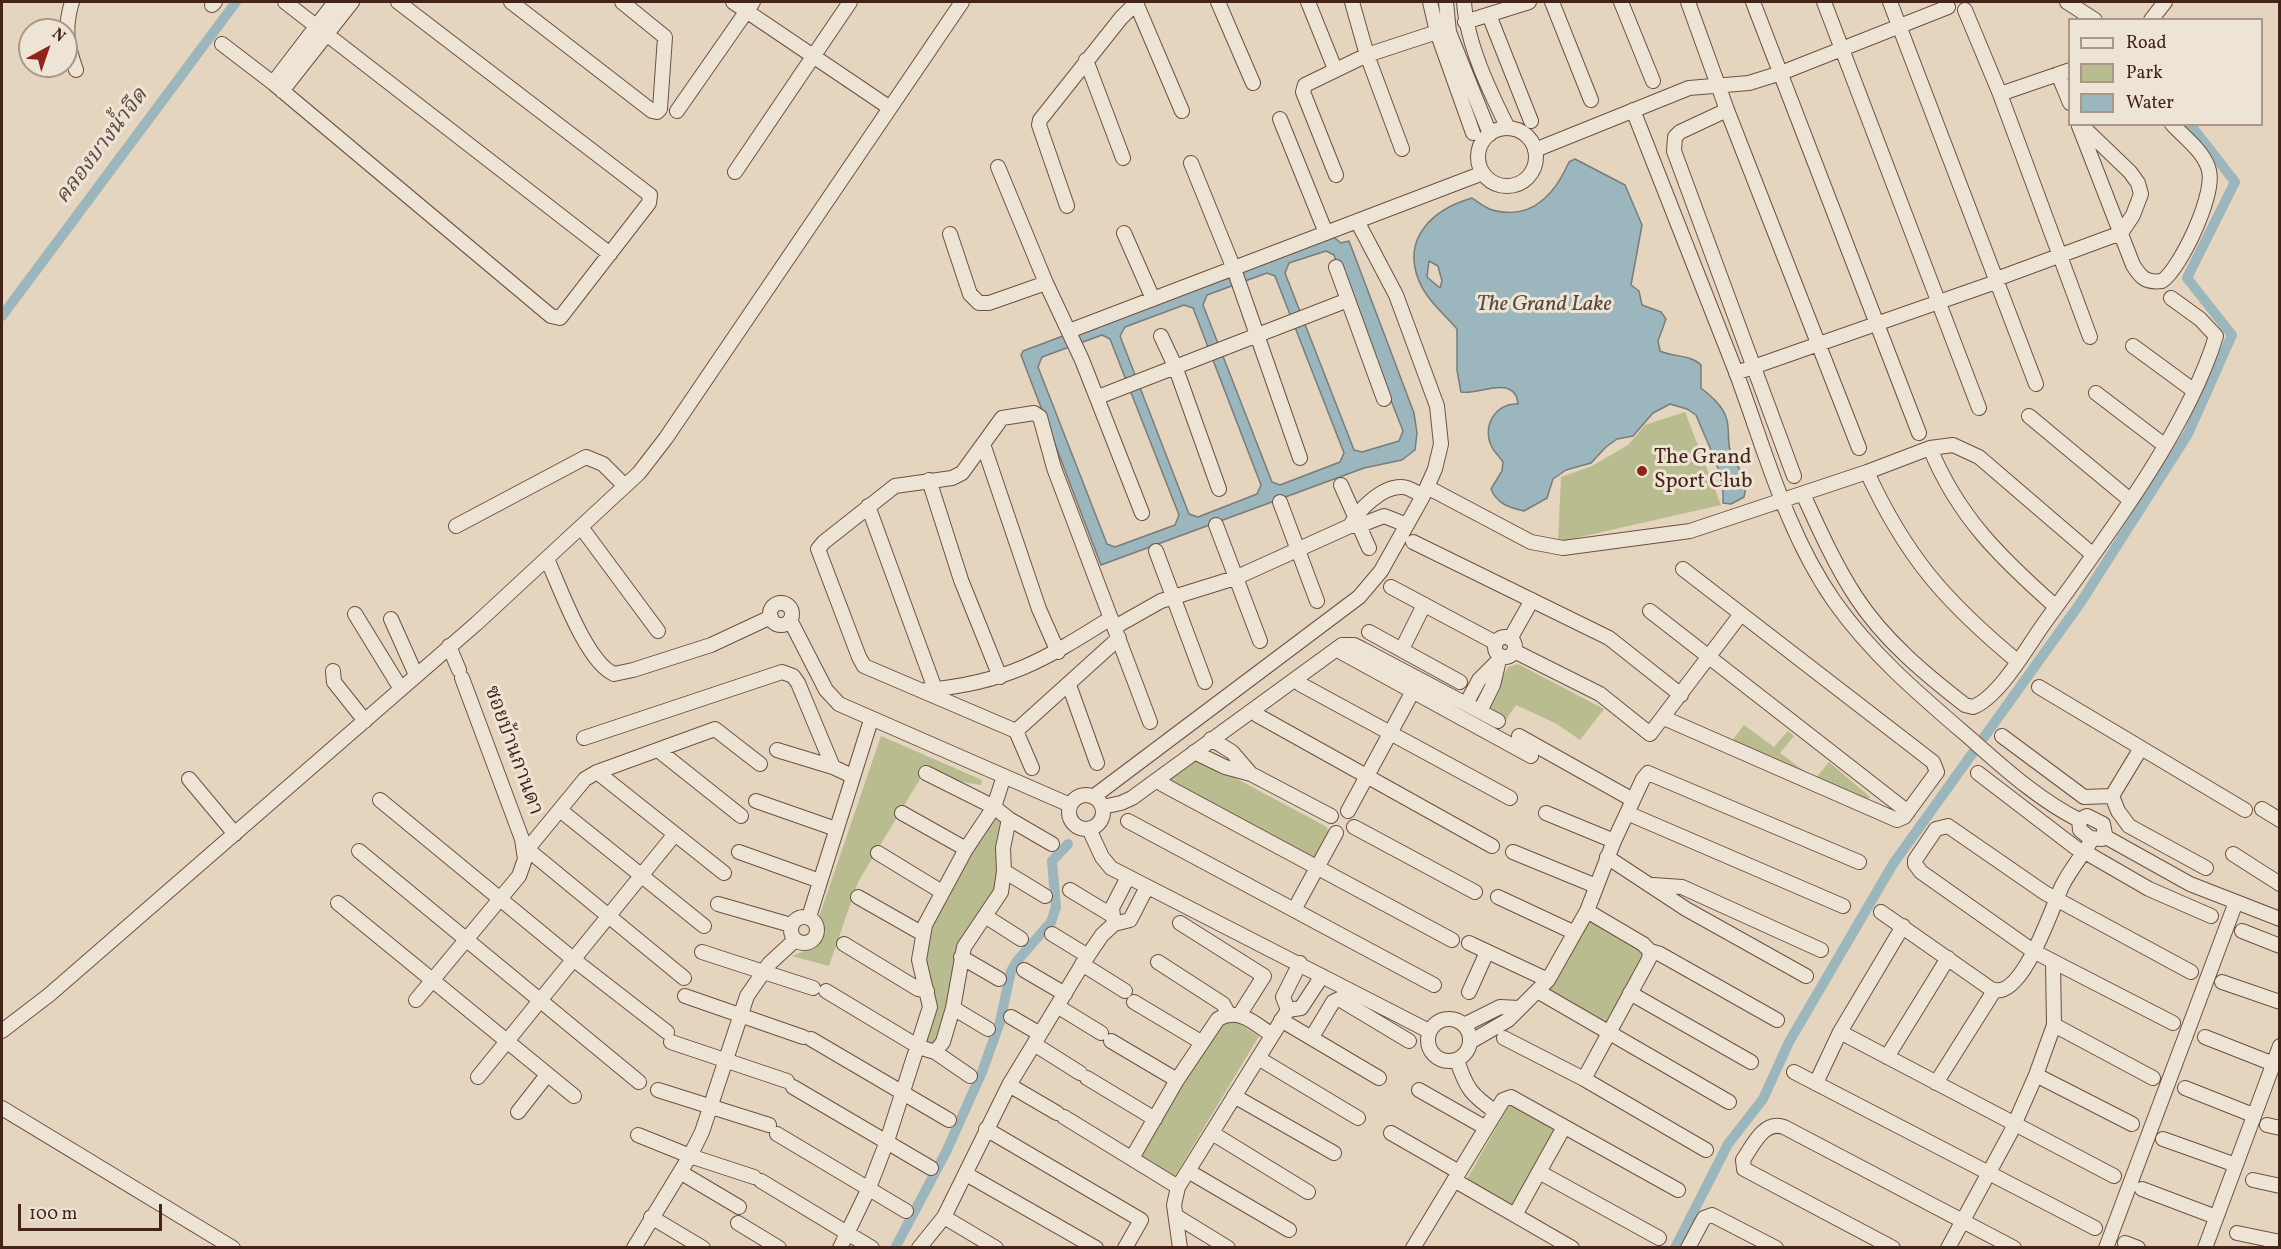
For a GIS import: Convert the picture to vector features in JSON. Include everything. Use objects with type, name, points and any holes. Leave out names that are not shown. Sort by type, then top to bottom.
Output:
[{"type":"street","points":[[68,18],[72,2]]},
{"type":"street","points":[[285,2],[610,254]]},
{"type":"street","points":[[322,30],[335,2]]},
{"type":"street","points":[[278,87],[322,30],[352,2]]},
{"type":"street","points":[[222,44],[278,87],[551,316],[563,316],[649,202],[650,195],[398,2]]},
{"type":"street","points":[[511,2],[652,111],[657,112],[660,108],[664,37],[622,2]]},
{"type":"street","points":[[733,2],[749,6],[812,56],[890,108]]},
{"type":"street","points":[[735,172],[850,2]]},
{"type":"street","points":[[2,1031],[49,995],[365,721],[547,559],[625,486],[661,444],[962,2]]},
{"type":"street","points":[[1067,206],[1039,126],[1053,100],[1136,2],[1182,111]]},
{"type":"street","points":[[1218,2],[1253,83]]},
{"type":"street","points":[[1308,2],[1335,69]]},
{"type":"street","points":[[1352,2],[1367,55],[1402,149]]},
{"type":"street","points":[[1430,2],[1437,32],[1473,133]]},
{"type":"street","points":[[1446,2],[1449,32],[1490,134]]},
{"type":"street","points":[[1464,2],[1466,22],[1497,106],[1508,128],[1526,136],[1535,150],[1533,171],[1519,183],[1501,185],[1492,182],[1483,173],[1478,159],[1479,149],[1490,134],[1508,128]]},
{"type":"street","points":[[1466,22],[1529,2]]},
{"type":"street","points":[[1552,2],[1591,100]]},
{"type":"street","points":[[1621,2],[1653,81]]},
{"type":"street","points":[[1688,2],[1721,87],[1727,110],[1859,448]]},
{"type":"street","points":[[1753,2],[1919,433]]},
{"type":"street","points":[[1824,2],[1979,408]]},
{"type":"street","points":[[1890,2],[2036,384]]},
{"type":"street","points":[[2067,2],[2092,18]]},
{"type":"street","points":[[2153,18],[2165,2]]},
{"type":"street","points":[[1535,150],[1689,88],[1749,83],[1781,73],[1948,4],[1953,14],[1962,13],[1965,6]]},
{"type":"street","points":[[677,111],[749,6]]},
{"type":"street","points":[[1965,6],[2090,337]]},
{"type":"street","points":[[1489,15],[1531,121]]},
{"type":"street","points":[[1336,175],[1303,92],[1305,85],[1367,55],[1437,32]]},
{"type":"street","points":[[1086,60],[1124,158]]},
{"type":"street","points":[[2000,94],[2064,72],[2068,93]]},
{"type":"street","points":[[1633,110],[1736,373],[1781,500],[1797,538],[1833,600],[1889,667],[2013,776],[2092,829],[2168,873],[2280,919]]},
{"type":"street","points":[[1727,110],[1688,127],[1675,137],[1673,144],[1794,476]]},
{"type":"street","points":[[1280,119],[1326,233]]},
{"type":"street","points":[[2080,126],[2121,233],[2141,277],[2152,282],[2162,281],[2175,267],[2207,202],[2211,183],[2209,168],[2200,153],[2174,126]]},
{"type":"street","points":[[1736,373],[1996,282],[1999,278],[2121,233],[2139,202],[2141,194],[2138,183],[2130,172],[2081,126]]},
{"type":"street","points":[[1191,163],[1240,286],[1300,458]]},
{"type":"street","points":[[998,167],[1046,283],[1098,397],[1142,513]]},
{"type":"street","points":[[1069,332],[1152,298],[1234,270],[1483,173]]},
{"type":"street","points":[[1097,802],[1359,597],[1381,571],[1425,492],[1435,469],[1441,444],[1437,406],[1396,295],[1357,221]]},
{"type":"street","points":[[1124,233],[1152,298]]},
{"type":"street","points":[[950,234],[970,294],[979,303],[989,303],[1046,283]]},
{"type":"street","points":[[1336,267],[1383,399]]},
{"type":"street","points":[[1803,494],[1831,554],[1857,599],[1896,645],[1965,705],[1973,707],[1984,703],[2018,661],[2130,500],[2164,445],[2193,390],[2216,336],[2200,319],[2171,298]]},
{"type":"street","points":[[1098,397],[1348,300]]},
{"type":"street","points":[[1161,336],[1175,366],[1219,489]]},
{"type":"street","points":[[2133,346],[2193,390]]},
{"type":"street","points":[[2096,393],[2164,445]]},
{"type":"street","points":[[1032,768],[1016,731],[929,690],[869,669],[861,662],[818,549],[895,486],[952,478],[962,473],[1002,418],[1034,413],[1040,417],[1054,468],[1150,722]]},
{"type":"street","points":[[2029,416],[2130,500]]},
{"type":"street","points":[[983,444],[1039,609],[1058,652]]},
{"type":"street","points":[[1354,523],[1392,488],[1404,487],[1425,492],[1546,547],[1563,548],[1673,535],[1803,494],[1930,448],[1953,445],[1979,457],[2092,554]]},
{"type":"street","points":[[1930,448],[1952,494],[1979,533],[2002,559],[2056,607]]},
{"type":"street","points":[[456,526],[586,457],[603,464],[625,486]]},
{"type":"street","points":[[1867,472],[1902,541],[1936,587],[2018,661]]},
{"type":"street","points":[[929,480],[961,580],[1000,677]]},
{"type":"street","points":[[1341,485],[1354,523],[1370,548]]},
{"type":"street","points":[[1280,502],[1317,601]]},
{"type":"street","points":[[868,506],[929,690]]},
{"type":"street","points":[[929,690],[970,685],[1000,677],[1115,628],[1173,596],[1235,578],[1298,551],[1354,523],[1384,516],[1407,525]]},
{"type":"street","points":[[1216,525],[1260,642]]},
{"type":"street","points":[[581,527],[658,631]]},
{"type":"street","points":[[1413,542],[1612,640],[1681,695]]},
{"type":"street","points":[[1155,552],[1205,682]]},
{"type":"street","points":[[547,559],[588,646],[598,660],[614,674],[711,645],[771,617],[772,608],[784,604],[791,610],[790,620],[826,690],[839,704],[1070,805]]},
{"type":"street","points":[[1664,718],[1893,819],[1901,820],[1935,776],[1935,764],[1683,569]]},
{"type":"street","points":[[1391,587],[1424,605],[1497,654],[1509,656],[1532,600]]},
{"type":"street","points":[[1402,649],[1424,605]]},
{"type":"street","points":[[1650,612],[1908,812]]},
{"type":"street","points":[[355,614],[401,689]]},
{"type":"street","points":[[1512,645],[1600,694],[1648,734],[1653,734],[1741,614]]},
{"type":"street","points":[[391,619],[416,675]]},
{"type":"street","points":[[1016,731],[1069,685],[1115,628]]},
{"type":"street","points":[[1369,632],[1460,682]]},
{"type":"street","points":[[1070,805],[1082,795],[1097,802],[1121,803],[1132,798],[1334,650],[1347,644],[1362,649],[1498,721]]},
{"type":"street","name":"ซอยบ้านกานดา","points":[[449,646],[525,846]]},
{"type":"street","points":[[1341,652],[1531,756]]},
{"type":"street","points":[[1466,704],[1497,654]]},
{"type":"street","points":[[1480,711],[1493,685],[1497,654]]},
{"type":"street","points":[[333,671],[334,682],[365,721]]},
{"type":"street","points":[[584,738],[782,672],[788,673],[798,683],[833,768]]},
{"type":"street","points":[[1300,684],[1510,798]]},
{"type":"street","points":[[1069,685],[1096,763]]},
{"type":"street","points":[[2039,687],[2245,810]]},
{"type":"street","points":[[1348,811],[1413,691]]},
{"type":"street","points":[[1257,715],[1492,846]]},
{"type":"street","points":[[809,917],[852,776],[872,720]]},
{"type":"street","points":[[416,1000],[522,872],[525,846],[560,810],[585,779],[597,772],[715,729],[760,764]]},
{"type":"street","points":[[1519,736],[1633,800]]},
{"type":"street","points":[[2002,736],[2076,792],[2084,797],[2110,801],[2129,826],[2206,868]]},
{"type":"street","points":[[1211,739],[1232,752],[1251,774]]},
{"type":"street","points":[[1881,912],[1994,991],[2007,989],[2015,982],[2033,951],[2079,853],[2141,748]]},
{"type":"street","points":[[658,750],[741,816]]},
{"type":"street","points":[[777,750],[852,776]]},
{"type":"street","points":[[1194,752],[1225,767],[1251,774],[1331,816]]},
{"type":"street","points":[[597,772],[724,873]]},
{"type":"street","points":[[926,773],[1052,844]]},
{"type":"street","points":[[1470,1042],[1508,1020],[1539,992],[1548,980],[1573,932],[1587,911],[1614,841],[1648,773],[1658,775],[1859,862]]},
{"type":"street","points":[[1978,773],[2079,853],[2149,889],[2211,916]]},
{"type":"street","points":[[840,1248],[869,1188],[887,1141],[930,1007],[919,960],[923,934],[942,892],[989,808],[1000,774]]},
{"type":"street","points":[[189,779],[235,834]]},
{"type":"street","points":[[1162,784],[1452,940]]},
{"type":"street","points":[[380,801],[669,1037],[790,1084],[931,1168]]},
{"type":"street","points":[[756,801],[836,829]]},
{"type":"street","points":[[1070,805],[1071,820],[1079,827],[1089,829],[1100,821],[1097,802]]},
{"type":"street","points":[[2262,809],[2280,820]]},
{"type":"street","points":[[560,810],[704,926]]},
{"type":"street","points":[[1337,811],[1348,811],[1354,819],[1354,827],[1348,834],[1336,833],[1329,824],[1331,816],[1337,811]]},
{"type":"street","points":[[902,813],[966,849]]},
{"type":"street","points":[[1546,813],[1614,841]]},
{"type":"street","points":[[1627,813],[1843,906]]},
{"type":"street","points":[[935,1052],[943,1042],[953,1008],[961,957],[969,939],[997,901],[1004,871],[1003,848],[1009,819]]},
{"type":"street","points":[[1128,821],[1434,985]]},
{"type":"street","points":[[2172,1023],[2033,951],[1921,872],[1915,860],[1936,829],[1948,826],[2056,899],[2191,972]]},
{"type":"street","points":[[1354,827],[1475,892]]},
{"type":"street","points":[[1089,829],[1102,857],[1111,868],[1300,963],[1429,1032]]},
{"type":"street","points":[[1294,910],[1336,833]]},
{"type":"street","points":[[478,1077],[675,834]]},
{"type":"street","points":[[525,846],[607,917],[684,978]]},
{"type":"street","points":[[359,851],[639,1082]]},
{"type":"street","points":[[739,852],[820,880]]},
{"type":"street","points":[[1513,852],[1596,886]]},
{"type":"street","points":[[878,854],[942,892]]},
{"type":"street","points":[[2234,854],[2280,884]]},
{"type":"street","points":[[1607,858],[1653,885],[1686,909],[1806,976]]},
{"type":"street","points":[[1004,871],[1045,896]]},
{"type":"street","points":[[919,1248],[944,1217],[1009,1085],[1085,960],[1113,920],[1112,908],[1128,878]]},
{"type":"street","points":[[1653,885],[1682,887],[1821,950]]},
{"type":"street","points":[[1070,890],[1113,920],[1130,920],[1147,887]]},
{"type":"street","points":[[858,897],[923,934]]},
{"type":"street","points":[[1498,897],[1573,932]]},
{"type":"street","points":[[2106,1248],[2235,902]]},
{"type":"street","points":[[338,903],[574,1096]]},
{"type":"street","points":[[718,904],[791,925]]},
{"type":"street","points":[[1587,911],[1643,944],[1650,951],[1660,954],[1777,1020]]},
{"type":"street","points":[[985,916],[1021,939]]},
{"type":"street","points":[[798,917],[809,917],[818,930],[814,939],[804,943],[795,940],[791,933],[791,925],[798,917]]},
{"type":"street","points":[[1132,1158],[1201,1042],[1218,1019],[1234,1013],[1264,975],[1180,923]]},
{"type":"street","points":[[1816,1083],[1840,1032],[1903,926]]},
{"type":"street","points":[[2241,930],[2280,946]]},
{"type":"street","points":[[1052,934],[1125,991]]},
{"type":"street","points":[[634,1248],[690,1156],[710,1107],[747,996],[763,971],[795,940]]},
{"type":"street","points":[[1469,943],[1548,980]]},
{"type":"street","points":[[844,944],[918,989],[927,991]]},
{"type":"street","points":[[1584,1079],[1649,958],[1650,951]]},
{"type":"street","points":[[702,952],[820,989],[919,1047],[935,1052],[970,1076]]},
{"type":"street","points":[[1469,992],[1487,952]]},
{"type":"street","points":[[961,957],[999,979]]},
{"type":"street","points":[[1887,1057],[1948,958]]},
{"type":"street","points":[[1158,962],[1234,1013],[1272,1035]]},
{"type":"street","points":[[1180,1248],[1174,1205],[1178,1187],[1284,1015],[1283,998],[1300,963]]},
{"type":"street","points":[[1948,1248],[2015,1125],[2036,1075],[2054,1025],[2054,963]]},
{"type":"street","points":[[1024,970],[1106,1037],[1177,1080]]},
{"type":"street","points":[[1284,1015],[1301,1008],[1322,976]]},
{"type":"street","points":[[2222,982],[2280,1002]]},
{"type":"street","points":[[1936,1083],[1994,991]]},
{"type":"street","points":[[1539,992],[1729,1102]]},
{"type":"street","points":[[1630,993],[1751,1062]]},
{"type":"street","points":[[685,996],[807,1038],[949,1120]]},
{"type":"street","points":[[1312,1037],[1333,1002],[1339,999],[1409,1041]]},
{"type":"street","points":[[1134,1002],[1201,1042]]},
{"type":"street","points":[[1464,1025],[1470,1042],[1467,1051],[1457,1060],[1443,1061],[1436,1057],[1428,1046],[1432,1025],[1445,1018],[1464,1025],[1500,1007],[1519,1008]]},
{"type":"street","points":[[953,1008],[988,1029]]},
{"type":"street","points":[[1284,1015],[1312,1037],[1379,1078]]},
{"type":"street","points":[[1011,1017],[1083,1075],[1155,1119]]},
{"type":"street","points":[[2054,1025],[2153,1078]]},
{"type":"street","points":[[1840,1032],[2114,1176]]},
{"type":"street","points":[[2205,1037],[2271,1063]]},
{"type":"street","points":[[1504,1038],[1584,1079],[1706,1150]]},
{"type":"street","points":[[2205,1248],[2271,1063],[2280,1046]]},
{"type":"street","points":[[1258,1058],[1358,1118]]},
{"type":"street","points":[[1457,1060],[1465,1085],[1473,1096],[1496,1112]]},
{"type":"street","points":[[1794,1072],[2095,1228]]},
{"type":"street","points":[[518,1112],[547,1075]]},
{"type":"street","points":[[2036,1075],[2132,1124]]},
{"type":"street","points":[[1009,1085],[1178,1187]]},
{"type":"street","points":[[2185,1088],[2253,1115]]},
{"type":"street","points":[[658,1090],[773,1129],[906,1211]]},
{"type":"street","points":[[1419,1090],[1486,1128]]},
{"type":"street","points":[[1234,1096],[1334,1153]]},
{"type":"street","points":[[1413,1248],[1503,1100],[1511,1097],[1678,1190]]},
{"type":"street","points":[[2,1108],[233,1248]]},
{"type":"street","points":[[1893,1248],[1744,1169],[1743,1160],[1767,1127],[1774,1125],[1784,1127],[2014,1248]]},
{"type":"street","points":[[1515,1215],[1564,1126]]},
{"type":"street","points":[[986,1129],[1141,1220],[1125,1248]]},
{"type":"street","points":[[1212,1133],[1308,1192]]},
{"type":"street","points":[[1391,1133],[1515,1215],[1572,1248]]},
{"type":"street","points":[[638,1135],[690,1156],[758,1179],[872,1248]]},
{"type":"street","points":[[2163,1139],[2236,1165]]},
{"type":"street","points":[[680,1172],[739,1207]]},
{"type":"street","points":[[1188,1172],[1289,1230]]},
{"type":"street","points":[[1539,1172],[1659,1238]]},
{"type":"street","points":[[966,1174],[1096,1248]]},
{"type":"street","points":[[2253,1180],[2280,1186]]},
{"type":"street","points":[[2142,1189],[2216,1217]]},
{"type":"street","points":[[1688,1248],[1704,1218],[1712,1215],[1776,1248]]},
{"type":"street","points":[[1176,1216],[1228,1248]]},
{"type":"street","points":[[651,1217],[703,1248]]},
{"type":"street","points":[[944,1217],[996,1248]]},
{"type":"street","points":[[738,1223],[779,1248]]},
{"type":"street","points":[[2237,1233],[2280,1242]]},
{"type":"green space","name":"The Grand Sport Club","points":[[1685,412],[1721,505],[1558,542],[1561,477],[1592,466],[1628,445],[1645,425]]},
{"type":"green space","points":[[1518,664],[1604,709],[1580,740],[1557,724],[1516,705],[1506,720],[1488,707],[1508,667]]},
{"type":"green space","points":[[1744,725],[1774,747],[1788,731],[1794,736],[1780,753],[1815,779],[1829,762],[1870,797],[1865,803],[1731,742]]},
{"type":"green space","points":[[881,736],[982,780],[981,785],[950,780],[926,769],[858,882],[829,966],[792,956],[818,946],[826,932],[819,917]]},
{"type":"green space","points":[[1194,756],[1327,827],[1329,836],[1317,861],[1163,780]]},
{"type":"green space","points":[[994,816],[1003,825],[996,894],[955,962],[939,1040],[933,1047],[923,1045],[924,964],[934,916]]},
{"type":"green space","points":[[1590,917],[1646,951],[1606,1025],[1547,990]]},
{"type":"green space","points":[[1229,1020],[1259,1036],[1173,1179],[1139,1157],[1209,1035]]},
{"type":"green space","points":[[1511,1102],[1557,1128],[1513,1205],[1467,1179]]},
{"type":"water","name":"The Grand Lake","points":[[1575,159],[1625,185],[1642,225],[1631,285],[1639,291],[1642,305],[1661,312],[1666,319],[1658,341],[1660,351],[1693,359],[1701,365],[1701,388],[1716,401],[1724,413],[1732,457],[1744,476],[1746,488],[1744,497],[1731,504],[1723,503],[1718,469],[1696,415],[1687,409],[1670,404],[1653,413],[1633,436],[1617,439],[1606,447],[1591,463],[1566,470],[1553,479],[1547,498],[1524,511],[1500,502],[1491,489],[1502,471],[1503,462],[1489,439],[1490,424],[1497,411],[1510,404],[1518,404],[1515,395],[1503,388],[1461,392],[1457,370],[1457,329],[1422,288],[1415,265],[1414,251],[1424,227],[1445,209],[1472,198],[1492,210],[1519,212],[1530,208],[1540,202],[1557,185],[1569,162]],"holes":[[[1429,261],[1438,266],[1442,281],[1440,288],[1427,277]]]},
{"type":"water","points":[[1331,235],[1341,243],[1349,241],[1414,413],[1417,433],[1415,450],[1402,460],[1364,468],[1101,565],[1021,355],[1023,351]],"holes":[[[1326,251],[1334,255],[1403,431],[1399,441],[1362,452],[1354,450],[1285,273],[1289,263]],[[1267,273],[1275,276],[1344,453],[1340,462],[1280,485],[1272,482],[1203,305],[1207,295]],[[1184,305],[1193,308],[1261,485],[1257,494],[1198,517],[1189,514],[1120,336],[1125,327]],[[1102,335],[1110,339],[1179,515],[1175,525],[1115,547],[1107,544],[1038,367],[1042,357]]]},
{"type":"waterway","name":"คลองบางน้ำจืด","points":[[2,316],[236,2]]},
{"type":"waterway","points":[[1675,1248],[1728,1144],[1763,1099],[1789,1042],[1893,864],[2081,602],[2188,434],[2232,335],[2187,278],[2235,182],[2192,126]]},
{"type":"waterway","points":[[895,1248],[946,1152],[982,1072],[1000,1022],[1011,971],[1051,922],[1056,907],[1052,861],[1068,844]]},
{"type":"place","name":"The Grand Sport Club","points":[[1642,471]]}]
